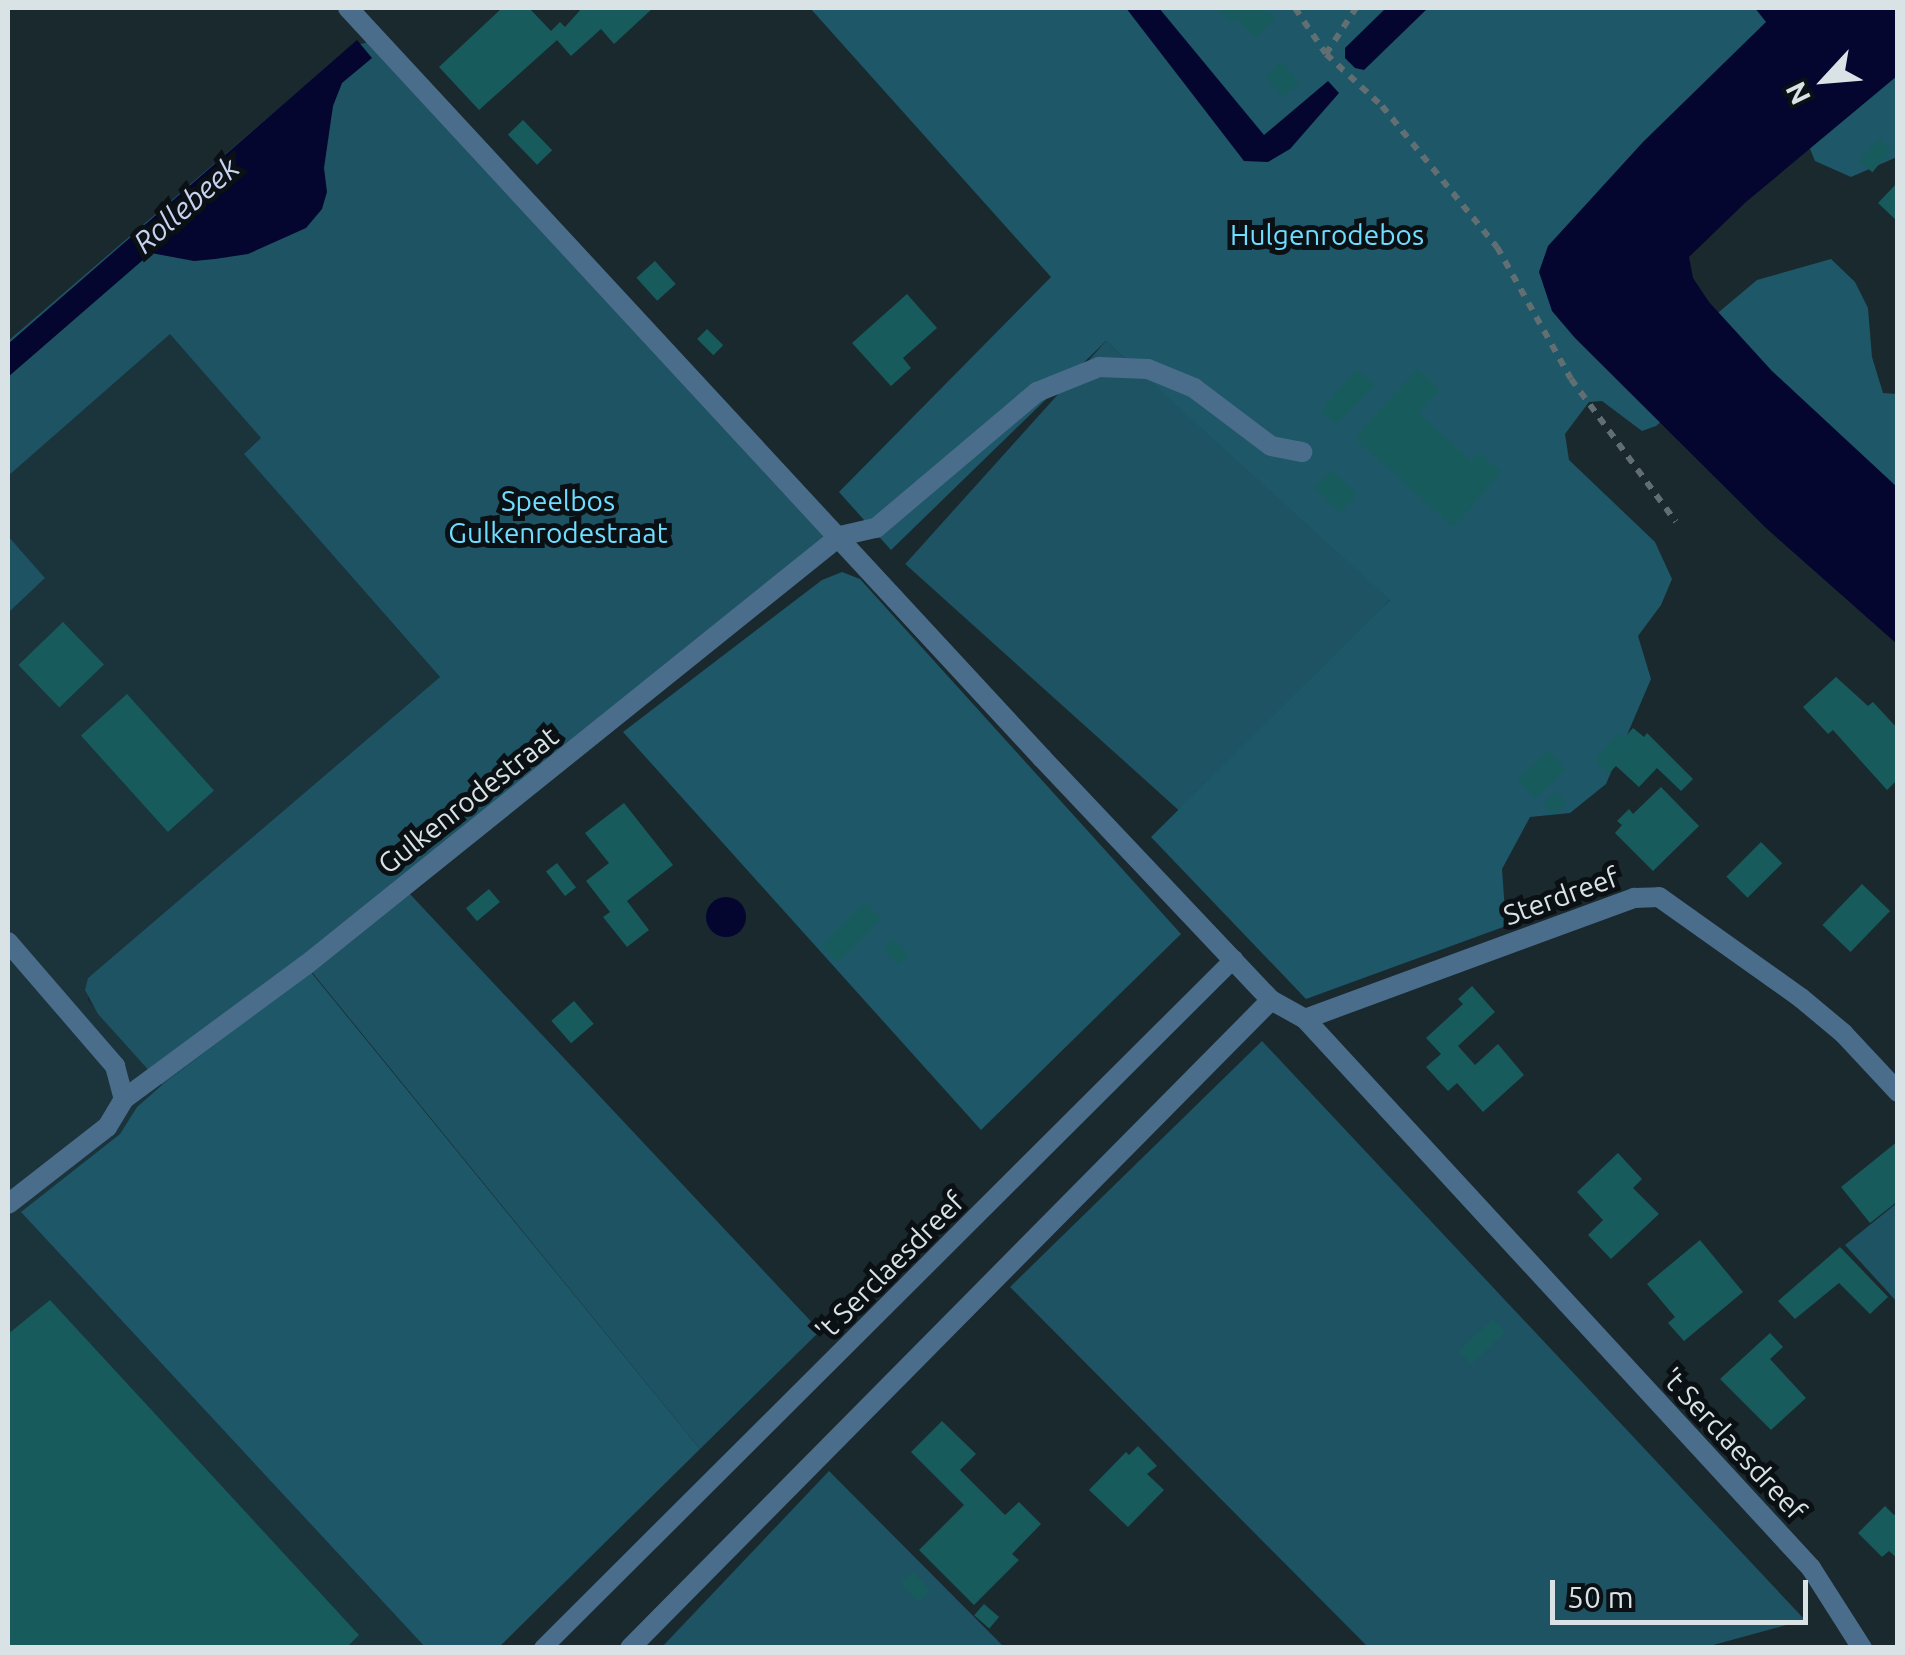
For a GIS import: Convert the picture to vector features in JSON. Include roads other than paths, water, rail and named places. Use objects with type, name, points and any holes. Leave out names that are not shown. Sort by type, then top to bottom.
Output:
[{"type":"street","points":[[348,8],[1234,960]]},
{"type":"street","name":"Gulkenrodestraat","points":[[8,1204],[107,1127],[124,1099],[306,965],[840,536],[876,528],[1037,392],[1099,366],[1148,369],[1194,388],[1270,446],[1302,452]]},
{"type":"street","name":"Sterdreef","points":[[1305,1019],[1634,898],[1660,897],[1843,1033],[1898,1092]]},
{"type":"street","points":[[8,942],[116,1066],[124,1099]]},
{"type":"street","name":"'t Serclaesdreef","points":[[1234,960],[1271,1000],[1305,1019],[1812,1568],[1859,1641]]},
{"type":"street","points":[[630,1648],[1271,1000]]},
{"type":"lane","name":"'t Serclaesdreef","points":[[543,1648],[1234,960]]},
{"type":"water","points":[[1126,8],[1159,8],[1264,135],[1328,81],[1339,93],[1290,149],[1268,162],[1244,161]]},
{"type":"water","points":[[1386,8],[1428,8],[1364,70],[1355,68],[1345,58],[1345,48]]},
{"type":"water","points":[[1755,8],[1897,8],[1897,76],[1746,202],[1689,257],[1693,278],[1709,302],[1772,371],[1897,487],[1897,644],[1766,528],[1575,338],[1552,311],[1539,272],[1548,246],[1643,142],[1766,22]]},
{"type":"water","name":"Rollebeek","points":[[357,40],[372,58],[342,83],[333,106],[324,168],[327,192],[322,209],[306,228],[248,254],[194,261],[151,253],[8,377],[8,344]]},
{"type":"water","points":[[726,897],[740,903],[746,917],[740,931],[726,937],[712,931],[706,917],[712,903]]},
{"type":"park label","name":"Hulgenrodebos","points":[[1327,235]]},
{"type":"park label","name":"Speelbos Gulkenrodestraat","points":[[558,517]]}]
